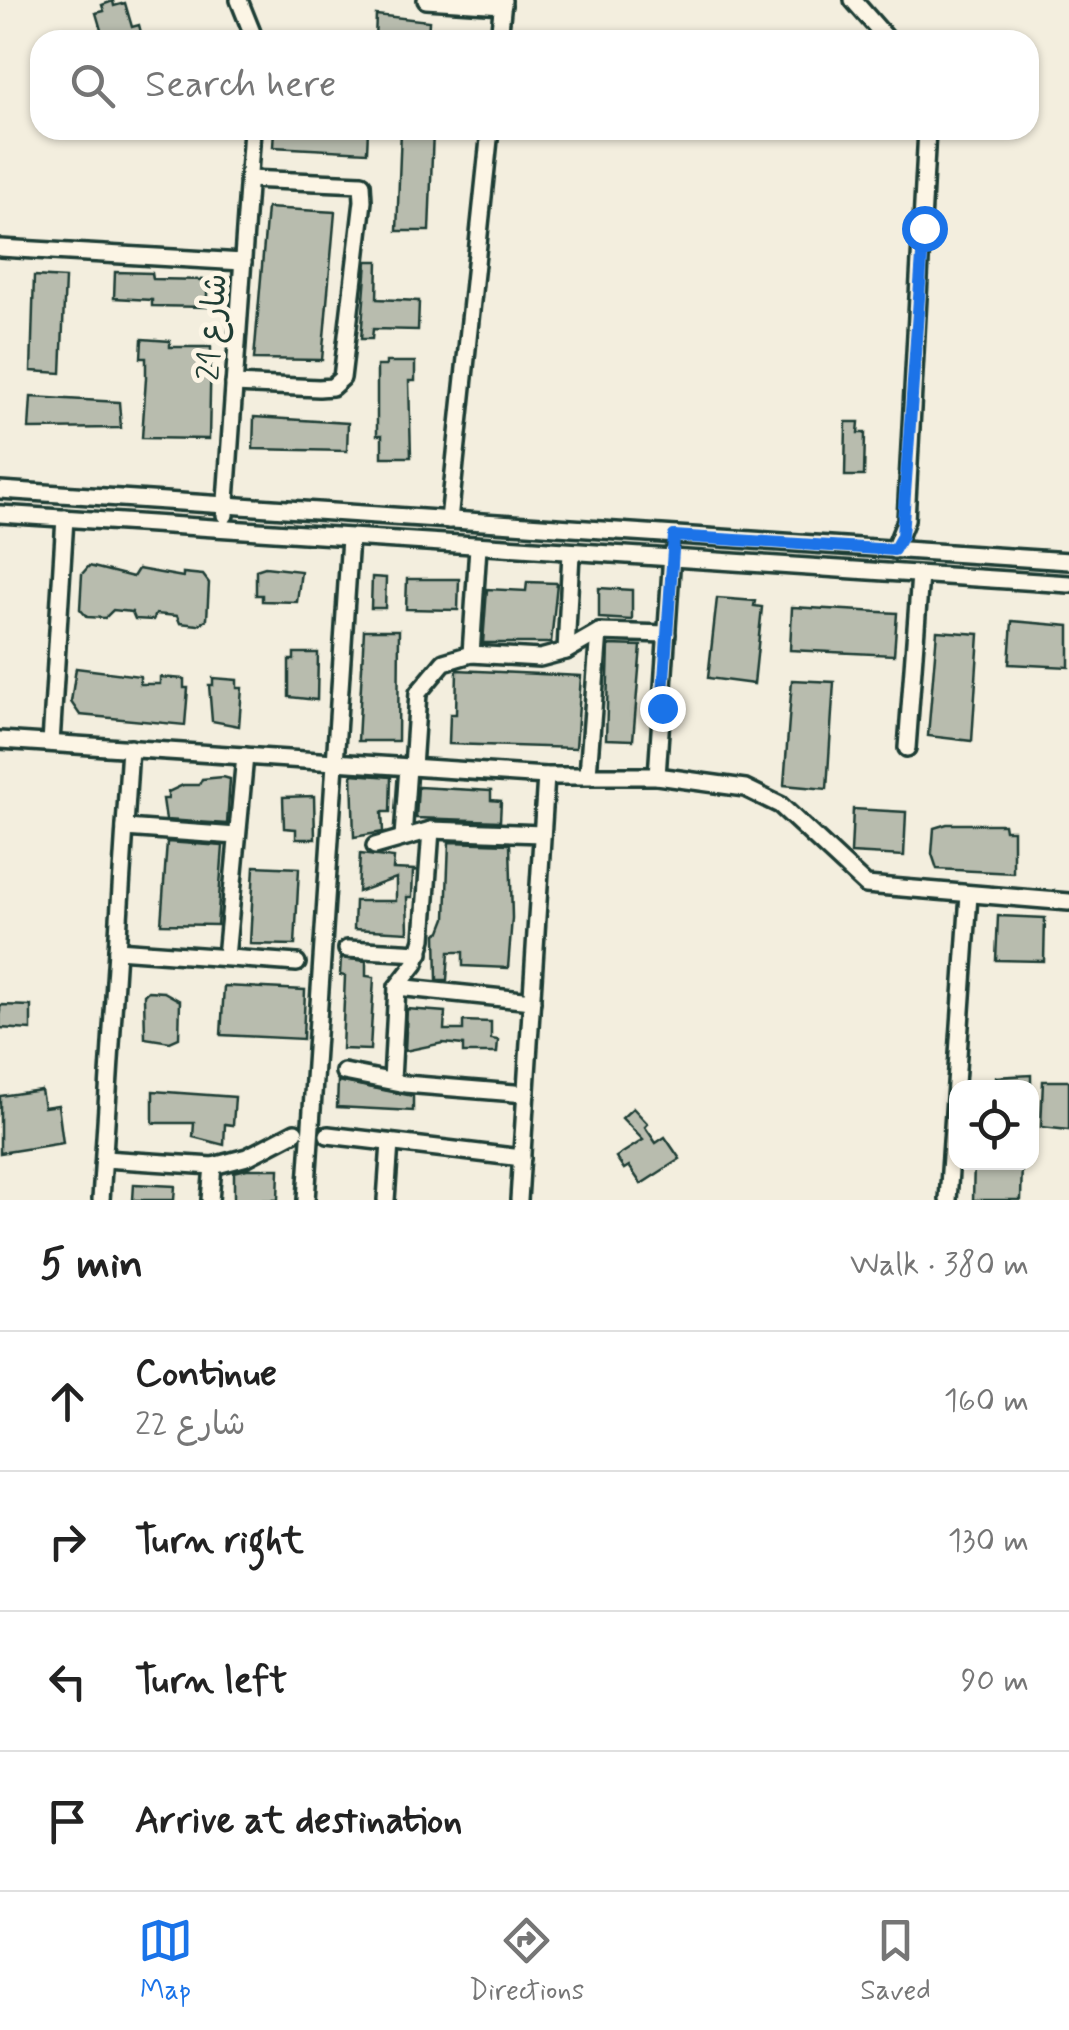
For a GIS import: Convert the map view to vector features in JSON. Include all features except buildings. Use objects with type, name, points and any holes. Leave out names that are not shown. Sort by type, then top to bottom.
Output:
[{"type":"street","points":[[426,0],[503,3],[500,30]]},
{"type":"street","points":[[853,0],[879,30]]},
{"type":"street","points":[[243,1],[252,30]]},
{"type":"street","name":"شارع 21","points":[[224,527],[251,140]]},
{"type":"street","points":[[450,520],[489,140]]},
{"type":"street","points":[[894,550],[906,520],[926,140]]},
{"type":"street","points":[[234,384],[320,388],[332,386],[342,378],[363,202],[362,184],[248,178]]},
{"type":"street","points":[[0,248],[243,262]]},
{"type":"street","points":[[0,490],[1069,561]]},
{"type":"street","points":[[0,514],[1069,584]]},
{"type":"street","points":[[51,743],[64,518]]},
{"type":"street","points":[[657,776],[674,536]]},
{"type":"street","points":[[306,1200],[350,538]]},
{"type":"street","points":[[470,654],[478,547]]},
{"type":"street","points":[[566,650],[571,553]]},
{"type":"street","points":[[996,580],[998,557]]},
{"type":"street","points":[[907,748],[920,575]]},
{"type":"street","points":[[403,837],[418,692],[424,680],[444,662],[470,654],[540,658],[566,650],[599,632],[667,634]]},
{"type":"street","points":[[588,774],[599,632]]},
{"type":"street","points":[[0,740],[546,776],[657,776],[762,794],[866,885],[1069,902]]},
{"type":"street","points":[[101,1200],[130,748]]},
{"type":"street","points":[[226,957],[245,756]]},
{"type":"street","points":[[520,1200],[546,776]]},
{"type":"street","points":[[125,828],[238,836]]},
{"type":"street","points":[[375,846],[431,830],[542,834]]},
{"type":"street","points":[[392,1080],[398,987],[420,953],[431,830]]},
{"type":"street","points":[[948,1200],[969,895]]},
{"type":"street","points":[[348,948],[420,953]]},
{"type":"street","points":[[117,950],[297,963]]},
{"type":"street","points":[[398,987],[532,1000]]},
{"type":"street","points":[[344,1072],[526,1094]]},
{"type":"street","points":[[104,1159],[212,1166],[246,1157],[295,1132]]},
{"type":"street","points":[[328,1136],[522,1158]]},
{"type":"street","points":[[386,1200],[390,1143]]},
{"type":"street","points":[[210,1200],[212,1166]]},
{"type":"route","points":[[662,708],[674,536],[894,550],[902,536],[924,228]]}]
